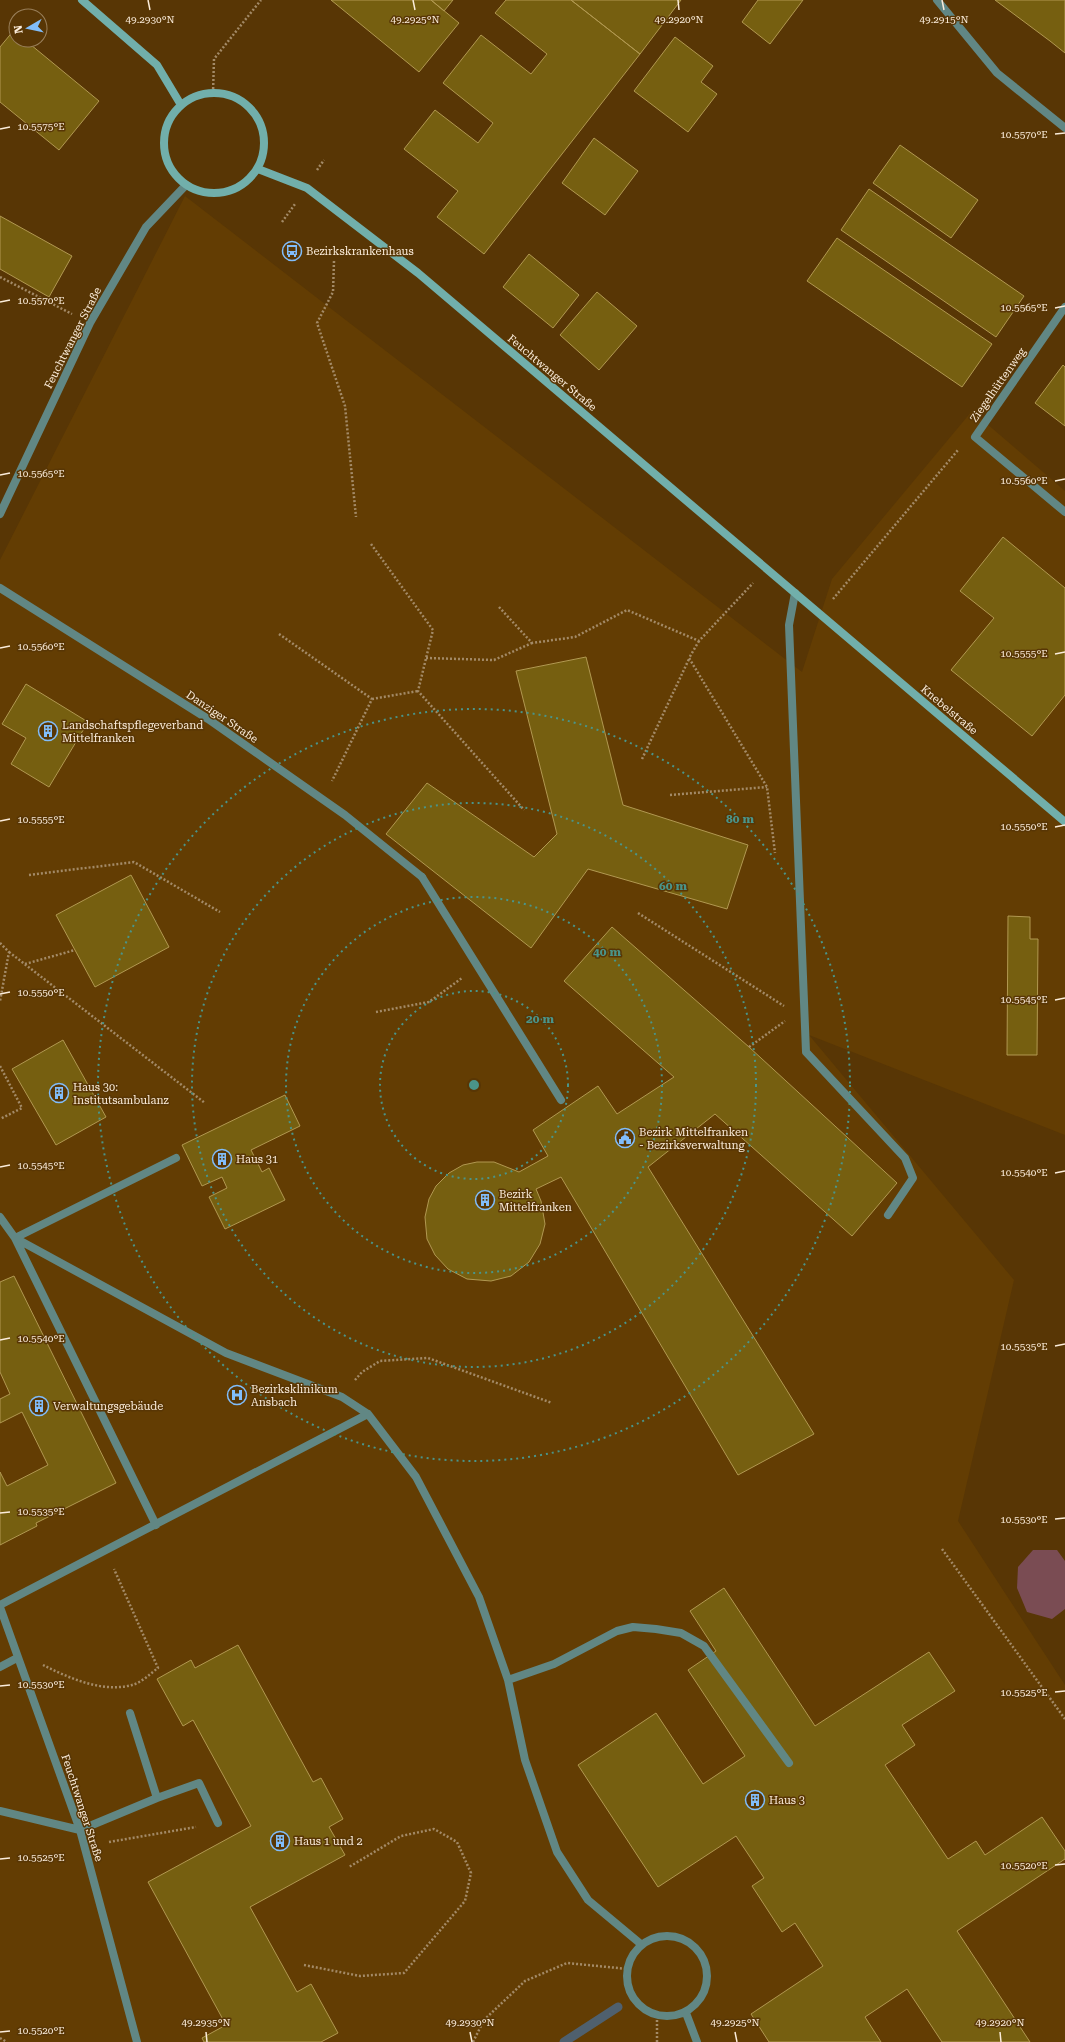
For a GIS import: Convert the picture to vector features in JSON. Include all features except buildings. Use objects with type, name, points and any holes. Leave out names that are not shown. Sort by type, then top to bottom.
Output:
[{"type":"main road","points":[[82,0],[157,64],[182,105]]},
{"type":"main road","points":[[213,93],[231,96],[246,104],[257,118],[264,134],[264,152],[258,169],[247,181],[233,190],[217,194],[201,192],[186,185],[173,172],[165,155],[164,137],[169,119],[182,105],[196,96],[213,93]]},
{"type":"main road","name":"Feuchtwanger Straße","points":[[258,169],[307,188],[418,274],[820,614]]},
{"type":"main road","name":"Knebelstraße","points":[[820,614],[1065,822]]},
{"type":"street","points":[[937,0],[997,73],[1065,128]]},
{"type":"street","name":"Feuchtwanger Straße","points":[[0,514],[90,323],[146,227],[186,185]]},
{"type":"street","name":"Ziegelhüttenweg","points":[[1065,307],[975,437],[1065,512]]},
{"type":"street","name":"Danziger Straße","points":[[0,588],[208,719],[345,815],[422,877],[561,1100]]},
{"type":"street","points":[[795,594],[789,625],[806,1052],[905,1158],[913,1178],[888,1215]]},
{"type":"street","points":[[15,1238],[176,1158]]},
{"type":"street","points":[[0,1217],[15,1238],[156,1525]]},
{"type":"street","points":[[15,1238],[226,1353],[342,1397],[368,1414],[420,1484],[479,1597],[508,1680],[525,1760],[557,1852],[588,1900],[642,1945]]},
{"type":"street","points":[[0,1606],[368,1414]]},
{"type":"street","name":"Feuchtwanger Straße","points":[[0,1606],[17,1658],[80,1830],[137,2042]]},
{"type":"street","points":[[508,1680],[554,1664],[617,1631],[633,1627],[681,1633],[704,1646],[789,1763]]},
{"type":"street","points":[[0,1667],[17,1658]]},
{"type":"street","points":[[130,1713],[157,1798]]},
{"type":"street","points":[[0,1811],[80,1830],[157,1798],[199,1783],[218,1823]]},
{"type":"street","points":[[673,1936],[688,1941],[701,1952],[707,1968],[707,1986],[700,2002],[686,2013],[672,2017],[657,2016],[636,2003],[628,1987],[628,1969],[632,1955],[642,1945],[656,1937],[673,1936]]},
{"type":"street","points":[[686,2013],[697,2042]]},
{"type":"path","points":[[213,93],[214,58],[261,0]]},
{"type":"path","points":[[334,261],[334,292],[317,323],[345,406],[356,517]]},
{"type":"path","points":[[0,278],[90,323]]},
{"type":"path","points":[[820,614],[961,446],[975,437]]},
{"type":"path","points":[[371,544],[433,630],[418,691]]},
{"type":"path","points":[[642,759],[689,658],[699,641],[747,590],[764,568]]},
{"type":"path","points":[[499,607],[532,643]]},
{"type":"path","points":[[426,658],[494,660],[532,643],[575,637],[627,610],[699,641]]},
{"type":"path","points":[[278,634],[372,699],[418,691]]},
{"type":"path","points":[[689,658],[768,787],[776,857]]},
{"type":"path","points":[[418,691],[524,810]]},
{"type":"path","points":[[323,800],[372,699]]},
{"type":"path","points":[[670,795],[768,787]]},
{"type":"path","points":[[29,875],[134,862],[220,912]]},
{"type":"path","points":[[638,913],[788,1009]]},
{"type":"path","points":[[0,943],[9,952],[205,1103]]},
{"type":"path","points":[[25,964],[75,950]]},
{"type":"path","points":[[0,1001],[9,952]]},
{"type":"path","points":[[376,1012],[429,1002],[478,967]]},
{"type":"path","points":[[749,1047],[789,1018]]},
{"type":"path","points":[[0,1066],[22,1108],[0,1119]]},
{"type":"path","points":[[342,1397],[362,1372],[380,1361],[428,1358],[552,1403]]},
{"type":"path","points":[[942,1549],[1065,1719]]},
{"type":"path","points":[[22,1670],[40,1664],[70,1679],[108,1687],[133,1685],[158,1668],[106,1551]]},
{"type":"path","points":[[104,1843],[218,1823]]},
{"type":"path","points":[[304,1965],[360,1976],[404,1974],[465,1901],[471,1873],[457,1842],[434,1829],[401,1836],[349,1867]]},
{"type":"path","points":[[473,2042],[484,2020],[525,1981],[567,1963],[628,1969]]},
{"type":"path","points":[[657,2016],[657,2042]]},
{"type":"path","points":[[0,2038],[6,2042]]},
{"type":"shaded area","points":[[185,196],[802,672],[832,579],[972,411],[1065,491],[1065,1135],[809,1035],[1014,1280],[958,1521],[1065,1685],[1065,2042],[0,2042],[0,560]]},
{"type":"shaded area","points":[[1033,1550],[1057,1550],[1065,1561],[1065,1609],[1052,1619],[1027,1612],[1017,1588],[1018,1567]]},
{"type":"waterway","points":[[564,2042],[618,2007]]},
{"type":"place","name":"Bezirkskrankenhaus","points":[[292,251]]},
{"type":"place","name":"Landschaftspflegeverband Mittelfranken","points":[[48,731]]},
{"type":"place","name":"Haus 30: Institutsambulanz","points":[[59,1093]]},
{"type":"place","name":"Bezirk Mittelfranken - Bezirksverwaltung","points":[[625,1138]]},
{"type":"place","name":"Haus 31","points":[[222,1159]]},
{"type":"place","name":"Bezirk Mittelfranken","points":[[485,1200]]},
{"type":"place","name":"Bezirksklinikum Ansbach","points":[[237,1395]]},
{"type":"place","name":"Verwaltungsgebäude","points":[[39,1406]]},
{"type":"place","name":"Haus 3","points":[[755,1800]]},
{"type":"place","name":"Haus 1 und 2","points":[[280,1841]]}]
